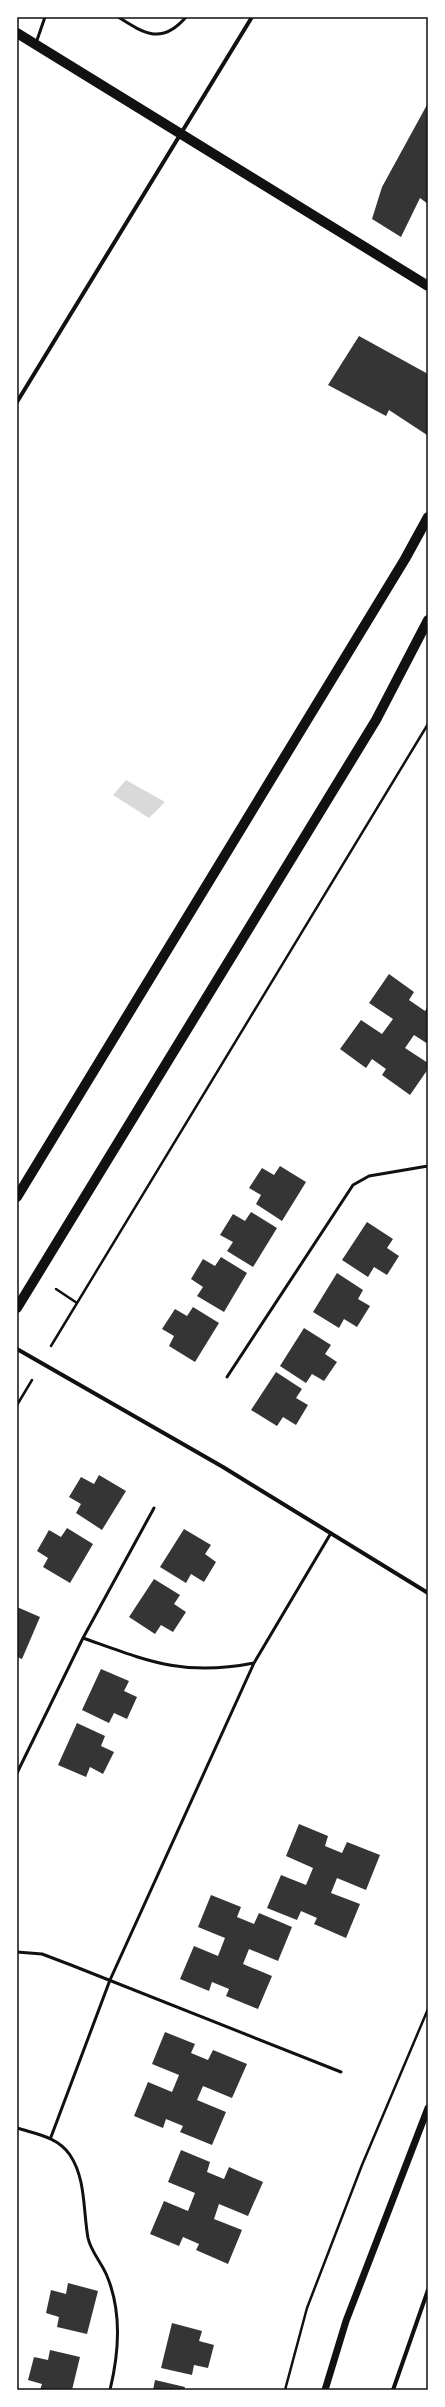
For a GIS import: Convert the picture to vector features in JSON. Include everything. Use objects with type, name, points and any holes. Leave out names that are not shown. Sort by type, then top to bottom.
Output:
[{"type":"main road","points":[[17,33],[428,286]]},
{"type":"main road","points":[[17,1197],[401,566],[428,517]]},
{"type":"main road","points":[[17,1308],[376,720],[428,620]]},
{"type":"street","points":[[17,402],[252,17]]},
{"type":"street","points":[[17,1349],[223,1467],[428,1594]]},
{"type":"street","points":[[325,2390],[346,2321],[428,2108]]},
{"type":"street","points":[[393,2390],[428,2290]]},
{"type":"lane","points":[[35,44],[45,17]]},
{"type":"lane","points":[[118,17],[139,30],[160,34],[175,30],[186,17]]},
{"type":"lane","points":[[227,1377],[353,1186],[369,1176],[428,1166]]},
{"type":"lane","points":[[17,1773],[83,1638],[154,1508]]},
{"type":"lane","points":[[51,2137],[110,1980],[254,1663],[331,1533]]},
{"type":"lane","points":[[83,1638],[164,1665],[197,1669],[223,1669],[254,1663]]},
{"type":"lane","points":[[17,1952],[42,1954],[341,2072]]},
{"type":"lane","points":[[17,2128],[51,2137],[70,2154],[79,2174],[88,2239],[107,2275],[115,2301],[118,2332],[115,2369],[110,2390]]},
{"type":"path","points":[[17,1405],[428,724]]},
{"type":"path","points":[[284,2390],[307,2308],[362,2165],[428,2009]]},
{"type":"shaded area","points":[[126,780],[165,802],[149,818],[113,795]]},
{"type":"building","points":[[428,103],[428,204],[420,198],[401,237],[372,219],[382,187]]},
{"type":"building","points":[[359,336],[428,374],[427,435],[389,410],[386,416],[328,385]]},
{"type":"building","points":[[389,974],[414,992],[409,1000],[425,1011],[428,1006],[428,1044],[414,1035],[405,1048],[428,1063],[428,1069],[410,1095],[382,1075],[386,1069],[372,1059],[366,1068],[340,1049],[361,1020],[382,1034],[393,1019],[369,1003]]},
{"type":"building","points":[[280,1166],[306,1182],[282,1221],[256,1204],[261,1195],[249,1188],[262,1168],[274,1175]]},
{"type":"building","points":[[251,1212],[277,1228],[253,1267],[227,1251],[233,1242],[220,1235],[233,1214],[245,1221]]},
{"type":"building","points":[[367,1222],[393,1239],[387,1248],[399,1256],[387,1275],[374,1267],[368,1277],[342,1260]]},
{"type":"building","points":[[221,1257],[247,1273],[224,1312],[197,1296],[203,1287],[191,1279],[203,1259],[215,1266]]},
{"type":"building","points":[[337,1273],[363,1290],[358,1299],[370,1306],[357,1327],[344,1319],[339,1328],[313,1312]]},
{"type":"building","points":[[193,1307],[219,1323],[195,1362],[169,1346],[174,1336],[162,1329],[175,1309],[187,1316]]},
{"type":"building","points":[[304,1328],[331,1345],[325,1354],[337,1362],[324,1381],[312,1374],[306,1383],[280,1366]]},
{"type":"building","points":[[276,1372],[302,1389],[296,1398],[308,1405],[296,1425],[283,1417],[277,1426],[251,1410]]},
{"type":"building","points":[[99,1475],[126,1491],[102,1530],[76,1513],[81,1504],[69,1497],[81,1477],[94,1484]]},
{"type":"building","points":[[67,1528],[93,1544],[70,1583],[43,1567],[48,1558],[37,1551],[49,1530],[61,1537]]},
{"type":"building","points":[[184,1529],[211,1545],[205,1554],[216,1562],[204,1582],[191,1574],[186,1583],[160,1567]]},
{"type":"building","points":[[154,1579],[180,1595],[174,1604],[186,1612],[173,1632],[161,1625],[155,1634],[129,1617]]},
{"type":"building","points":[[17,1607],[40,1617],[22,1659],[17,1657]]},
{"type":"building","points":[[101,1669],[129,1681],[124,1691],[137,1697],[127,1719],[114,1713],[109,1723],[82,1710]]},
{"type":"building","points":[[77,1723],[105,1736],[101,1746],[114,1752],[103,1774],[90,1767],[86,1777],[58,1765]]},
{"type":"building","points":[[299,1824],[328,1836],[325,1846],[342,1853],[347,1842],[380,1855],[366,1890],[337,1878],[331,1893],[360,1904],[346,1938],[314,1924],[317,1918],[301,1911],[297,1920],[267,1908],[281,1875],[306,1885],[313,1868],[286,1856]]},
{"type":"building","points":[[211,1895],[241,1907],[237,1917],[254,1924],[259,1913],[292,1927],[278,1961],[249,1949],[243,1964],[272,1976],[258,2009],[226,1996],[229,1989],[212,1982],[209,1991],[180,1979],[194,1946],[218,1956],[225,1938],[198,1927]]},
{"type":"building","points":[[165,2032],[195,2044],[191,2053],[208,2060],[213,2050],[247,2064],[232,2098],[203,2086],[197,2100],[226,2112],[212,2145],[180,2132],[183,2126],[166,2119],[163,2128],[134,2116],[148,2082],[172,2092],[179,2075],[152,2064]]},
{"type":"building","points":[[181,2150],[210,2162],[207,2172],[224,2179],[229,2167],[263,2182],[248,2216],[219,2204],[214,2219],[242,2230],[228,2264],[196,2250],[199,2244],[183,2237],[179,2246],[150,2234],[164,2201],[188,2211],[195,2193],[168,2182]]},
{"type":"building","points":[[68,2283],[98,2291],[87,2334],[57,2327],[59,2317],[46,2313],[51,2290],[66,2294]]},
{"type":"building","points":[[172,2323],[202,2331],[199,2341],[214,2345],[208,2368],[194,2365],[192,2375],[161,2368]]},
{"type":"building","points":[[50,2350],[80,2357],[72,2390],[40,2390],[42,2384],[28,2380],[34,2357],[48,2360]]},
{"type":"building","points":[[155,2380],[185,2387],[184,2390],[153,2390]]}]
